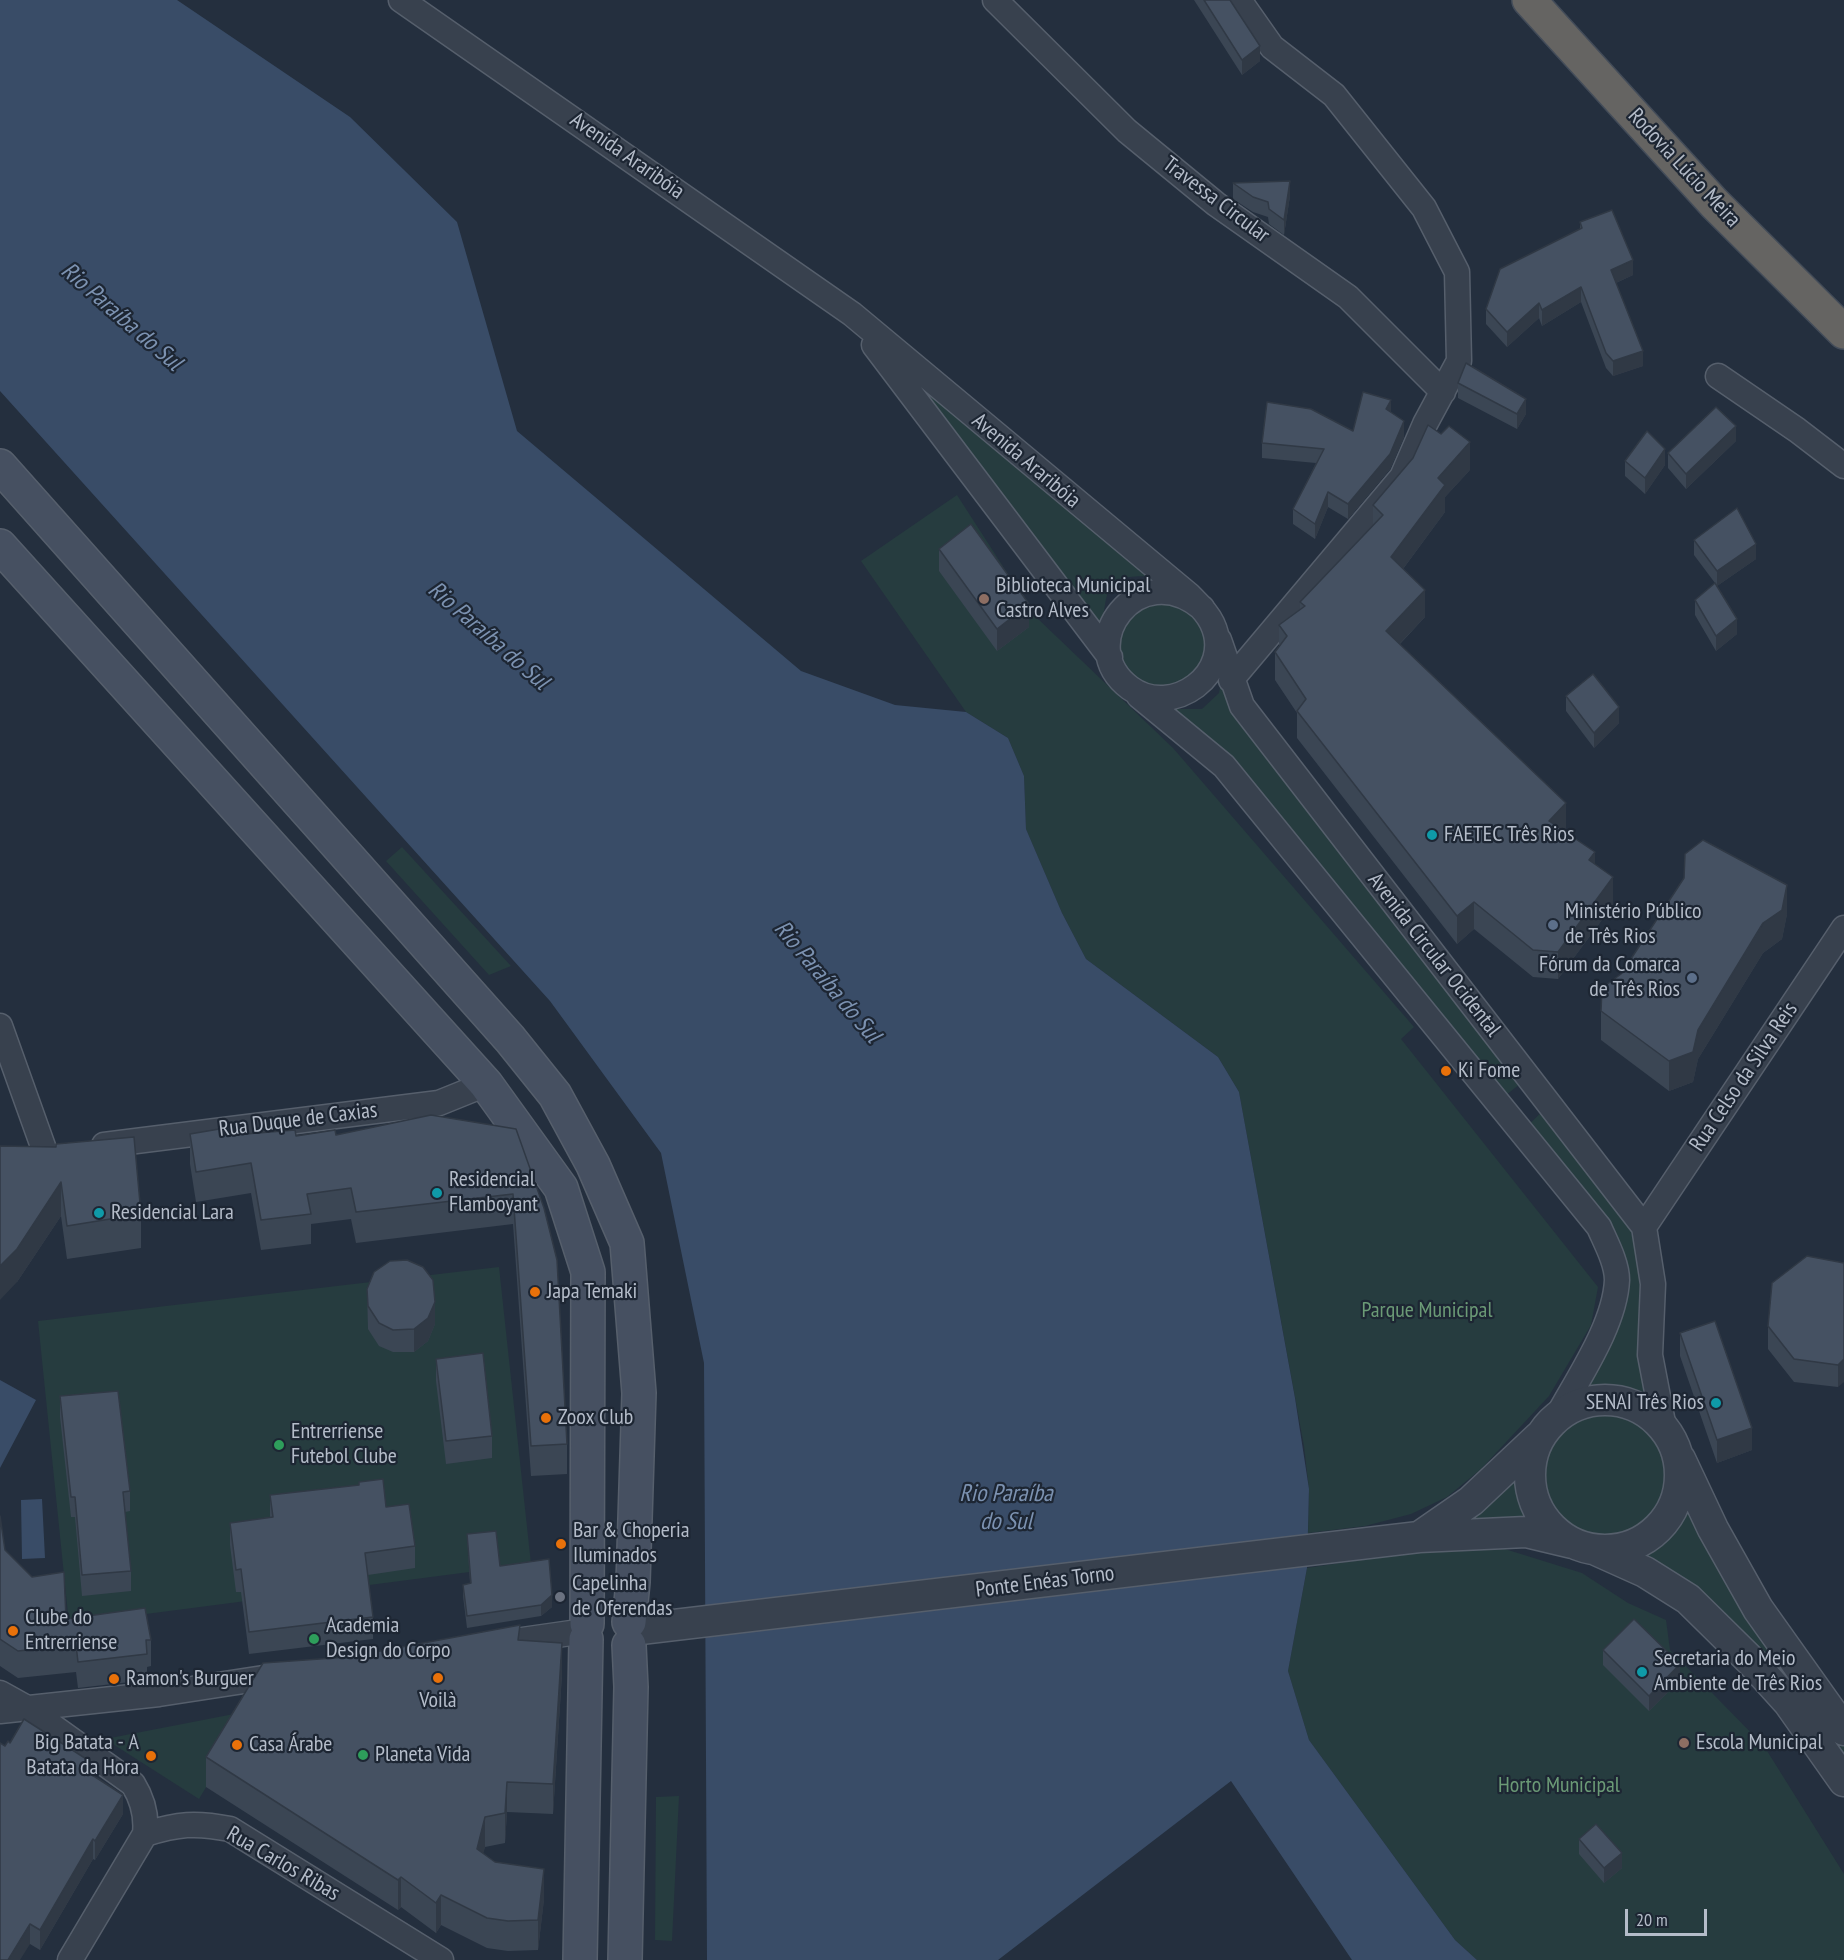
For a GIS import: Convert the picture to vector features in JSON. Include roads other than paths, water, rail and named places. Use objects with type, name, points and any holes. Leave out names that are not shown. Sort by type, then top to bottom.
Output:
[{"type":"highway","name":"Rodovia Lúcio Meira","points":[[1529,0],[1714,202],[1844,332]]},
{"type":"main road","points":[[0,466],[510,1039],[555,1095],[593,1165],[627,1243],[639,1393],[630,1632],[631,1687],[625,1960]]},
{"type":"main road","points":[[4,556],[486,1084],[561,1188],[588,1272],[586,1631],[579,1960]]},
{"type":"main road","points":[[586,1631],[597,1612],[611,1609],[619,1611],[630,1632]]},
{"type":"street","name":"Avenida Araribóia","points":[[401,0],[852,314],[1173,580],[1207,615]]},
{"type":"street","name":"Travessa Circular","points":[[994,0],[1127,130],[1216,204],[1348,297],[1443,392]]},
{"type":"street","points":[[1231,680],[1402,477],[1459,361],[1457,272],[1424,208],[1334,95],[1272,47],[1239,0]]},
{"type":"street","name":"Avenida Araribóia","points":[[852,314],[1110,657],[1116,674],[1128,686]]},
{"type":"street","points":[[1718,376],[1797,430],[1844,466]]},
{"type":"street","points":[[1110,657],[1108,643],[1116,616],[1137,597],[1164,590],[1191,598],[1207,615],[1215,634],[1215,658],[1211,670],[1195,688],[1185,694],[1161,699],[1149,698],[1128,686]]},
{"type":"street","name":"Avenida Circular Ocidental","points":[[1207,615],[1242,706],[1644,1227],[1653,1284],[1650,1355],[1670,1440],[1713,1529],[1758,1609],[1844,1730]]},
{"type":"street","name":"Avenida Circular Ocidental","points":[[1128,686],[1224,766],[1599,1227],[1610,1251],[1617,1279],[1609,1315],[1549,1426]]},
{"type":"street","name":"Rua Celso da Silva Reis","points":[[1644,1227],[1844,928]]},
{"type":"street","name":"Rua Duque de Caxias","points":[[0,1026],[54,1151],[439,1103],[486,1084]]},
{"type":"street","points":[[1509,1117],[1540,1091]]},
{"type":"street","points":[[1419,1537],[1471,1501],[1549,1426],[1577,1405],[1600,1400],[1624,1402],[1646,1412],[1670,1440],[1680,1476],[1676,1501],[1664,1523],[1645,1539],[1621,1549],[1584,1546]]},
{"type":"street","points":[[1549,1426],[1532,1458],[1530,1484],[1538,1508],[1547,1521],[1584,1546],[1645,1572],[1688,1599],[1752,1662],[1789,1703],[1844,1781]]},
{"type":"street","name":"Ponte Enéas Torno","points":[[630,1632],[670,1625],[1385,1543],[1419,1537],[1526,1532],[1584,1546]]},
{"type":"street","points":[[461,1649],[586,1631]]},
{"type":"street","points":[[0,1711],[159,1694],[310,1671]]},
{"type":"street","points":[[0,1693],[27,1708],[133,1784],[143,1800],[145,1834],[70,1960]]},
{"type":"street","name":"Rua Carlos Ribas","points":[[145,1834],[174,1825],[199,1823],[230,1828],[441,1960]]},
{"type":"water","name":"Rio Paraíba do Sul","points":[[0,0],[177,0],[350,117],[457,222],[517,431],[801,671],[895,705],[966,712],[1008,738],[1024,776],[1026,829],[1062,913],[1086,959],[1218,1057],[1239,1092],[1295,1398],[1309,1489],[1307,1568],[1288,1671],[1309,1740],[1455,1940],[1477,1960],[1352,1960],[1231,1781],[998,1960],[707,1960],[704,1363],[661,1153],[550,1001],[0,391]]},
{"type":"water","points":[[0,1380],[36,1400],[0,1468]]},
{"type":"water","points":[[42,1499],[45,1558],[22,1559],[21,1500]]},
{"type":"place","name":"Biblioteca Municipal Castro Alves","points":[[984,599]]},
{"type":"place","name":"FAETEC Três Rios","points":[[1432,835]]},
{"type":"place","name":"Ministério Público de Três Rios","points":[[1553,925]]},
{"type":"place","name":"Fórum da Comarca de Três Rios","points":[[1692,978]]},
{"type":"place","name":"Ki Fome","points":[[1446,1071]]},
{"type":"place","name":"Residencial Flamboyant","points":[[437,1193]]},
{"type":"place","name":"Residencial Lara","points":[[99,1213]]},
{"type":"place","name":"Japa Temaki","points":[[535,1292]]},
{"type":"place","name":"SENAI Três Rios","points":[[1716,1403]]},
{"type":"place","name":"Zoox Club","points":[[546,1418]]},
{"type":"place","name":"Entrerriense Futebol Clube","points":[[279,1445]]},
{"type":"place","name":"Bar & Choperia Iluminados","points":[[561,1544]]},
{"type":"place","name":"Capelinha de Oferendas","points":[[560,1597]]},
{"type":"place","name":"Clube do Entrerriense","points":[[13,1631]]},
{"type":"place","name":"Academia Design do Corpo","points":[[314,1639]]},
{"type":"place","name":"Secretaria do Meio Ambiente de Três Rios","points":[[1642,1672]]},
{"type":"place","name":"Voilà","points":[[438,1678]]},
{"type":"place","name":"Ramon's Burguer","points":[[114,1679]]},
{"type":"place","name":"Escola Municipal","points":[[1684,1743]]},
{"type":"place","name":"Casa Árabe","points":[[237,1745]]},
{"type":"place","name":"Planeta Vida","points":[[363,1755]]},
{"type":"place","name":"Big Batata - A Batata da Hora","points":[[151,1756]]},
{"type":"park label","name":"Parque Municipal","points":[[1427,1311]]},
{"type":"park label","name":"Horto Municipal","points":[[1559,1786]]}]
